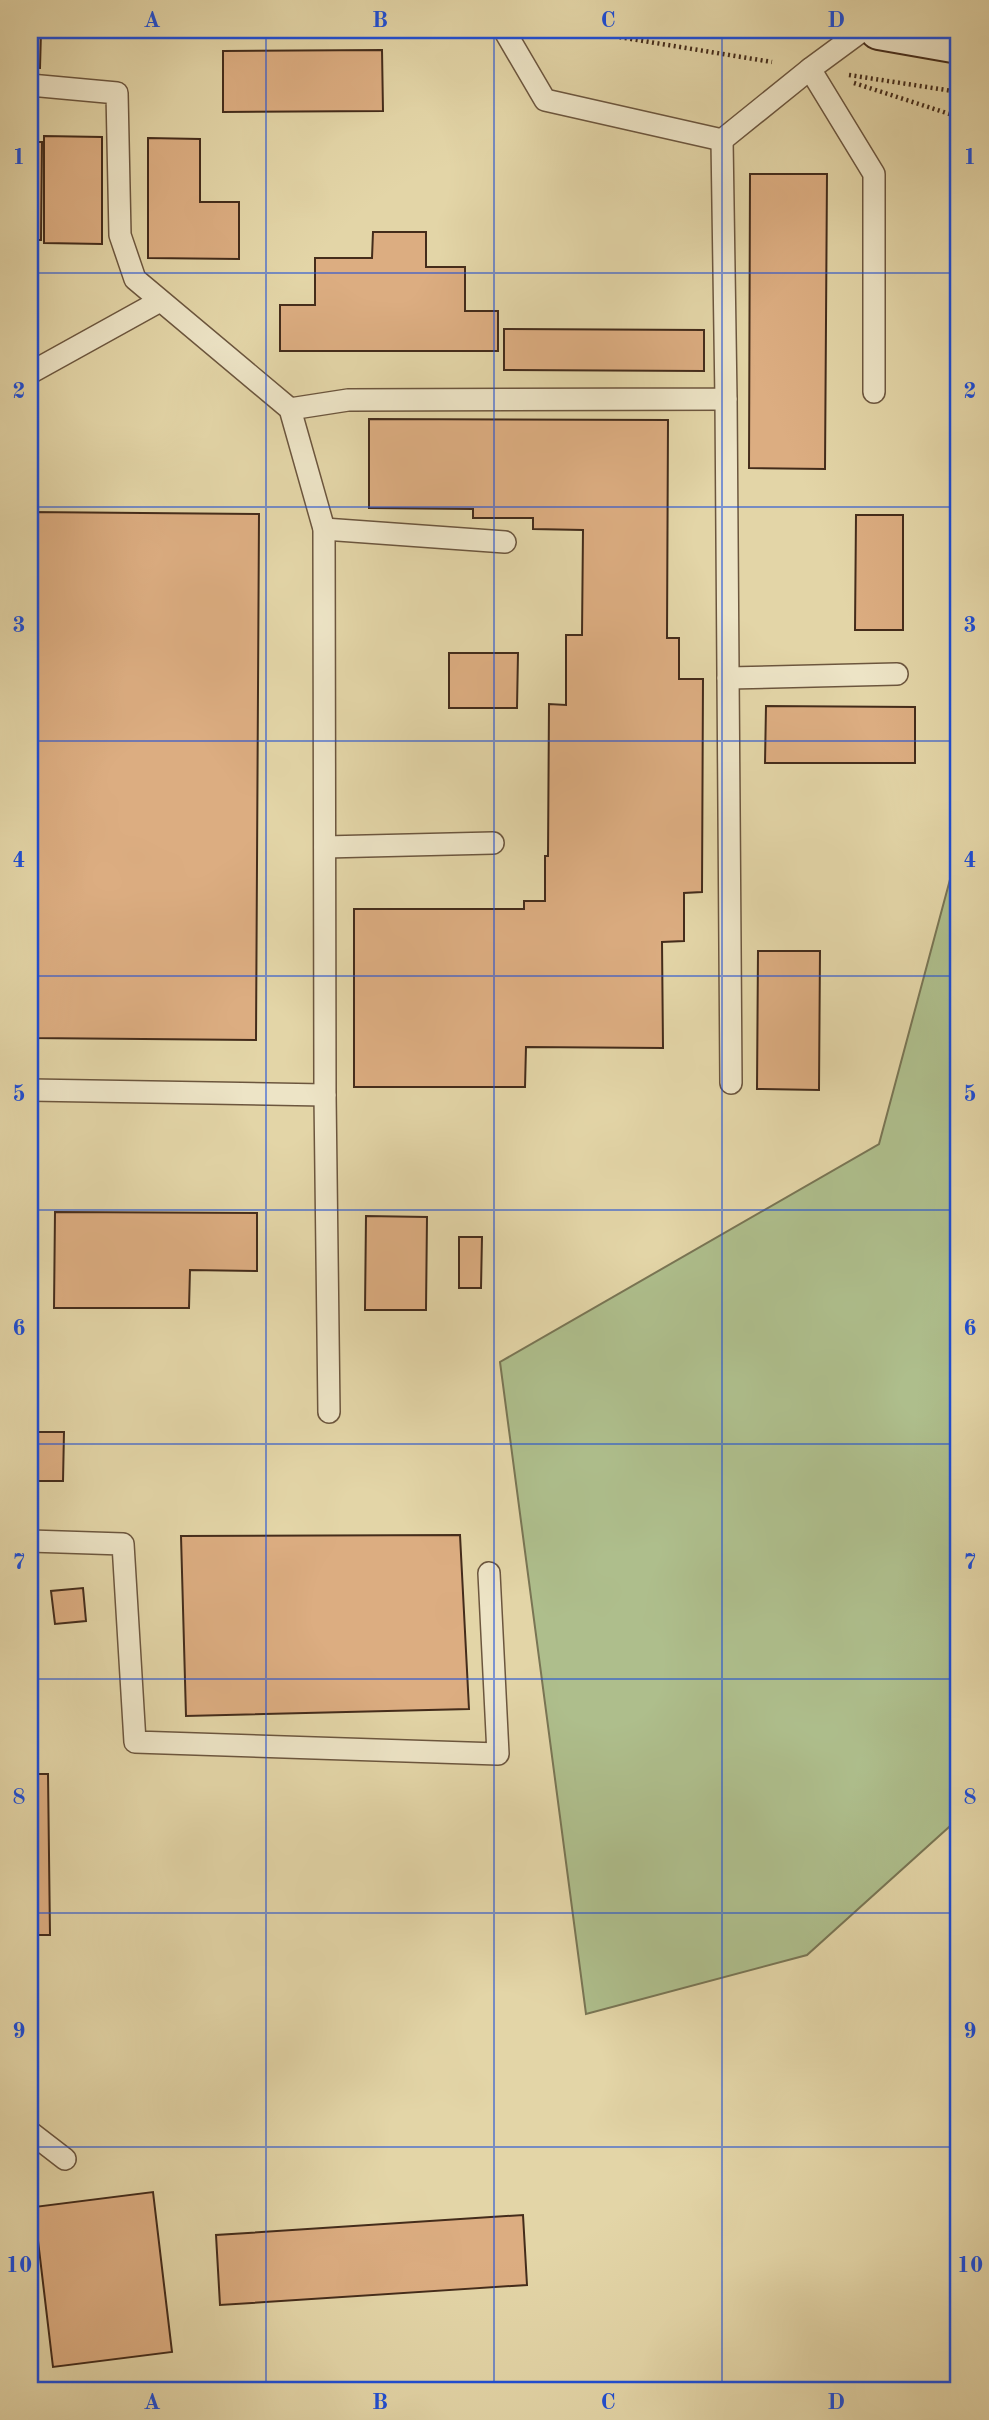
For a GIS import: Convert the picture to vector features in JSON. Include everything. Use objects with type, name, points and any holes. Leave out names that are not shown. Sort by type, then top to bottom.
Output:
[{"type":"main road","points":[[879,30],[959,44]]},
{"type":"lane","points":[[504,30],[545,100],[722,140]]},
{"type":"lane","points":[[722,140],[863,30]]},
{"type":"lane","points":[[810,69],[874,174],[874,392]]},
{"type":"lane","points":[[30,85],[117,93],[120,234],[135,279],[289,409],[324,529],[325,1095],[329,1412]]},
{"type":"lane","points":[[722,140],[731,1083]]},
{"type":"lane","points":[[30,373],[160,301]]},
{"type":"lane","points":[[289,409],[348,400],[726,399]]},
{"type":"lane","points":[[324,529],[505,542]]},
{"type":"lane","points":[[728,678],[897,674]]},
{"type":"lane","points":[[325,847],[493,843]]},
{"type":"lane","points":[[30,1090],[325,1095]]},
{"type":"lane","points":[[30,1541],[123,1544],[135,1742],[498,1754],[488,1573]]},
{"type":"lane","points":[[30,2132],[65,2160]]},
{"type":"path","points":[[576,30],[959,92]]},
{"type":"path","points":[[810,69],[959,117]]},
{"type":"green space","points":[[959,846],[959,1818],[807,1955],[586,2014],[500,1362],[879,1144]]},
{"type":"building","points":[[30,32],[41,32],[40,68],[30,68]]},
{"type":"building","points":[[382,50],[383,111],[223,112],[223,51]]},
{"type":"building","points":[[44,136],[102,137],[102,244],[44,243]]},
{"type":"building","points":[[148,138],[200,139],[200,202],[239,202],[239,259],[148,258]]},
{"type":"building","points":[[30,142],[42,142],[41,240],[30,240]]},
{"type":"building","points":[[750,174],[827,174],[825,469],[749,468]]},
{"type":"building","points":[[373,232],[426,232],[426,267],[465,267],[465,311],[498,311],[498,351],[280,351],[280,305],[315,305],[315,258],[372,258]]},
{"type":"building","points":[[504,329],[704,330],[704,371],[504,370]]},
{"type":"building","points":[[369,419],[668,420],[667,638],[679,638],[679,679],[703,679],[702,892],[684,893],[684,941],[662,942],[663,1048],[526,1047],[525,1087],[354,1087],[354,909],[524,909],[524,901],[545,901],[549,704],[566,705],[566,635],[582,635],[583,530],[533,529],[533,518],[473,518],[473,509],[369,508]]},
{"type":"building","points":[[30,512],[259,514],[256,1040],[30,1038]]},
{"type":"building","points":[[856,515],[903,515],[903,630],[855,630]]},
{"type":"building","points":[[449,653],[518,653],[517,708],[449,708]]},
{"type":"building","points":[[766,706],[915,707],[915,763],[765,763]]},
{"type":"building","points":[[758,951],[820,951],[819,1090],[757,1089]]},
{"type":"building","points":[[55,1212],[257,1213],[257,1271],[190,1270],[189,1308],[54,1308]]},
{"type":"building","points":[[366,1216],[427,1217],[426,1310],[365,1310]]},
{"type":"building","points":[[459,1237],[482,1237],[481,1288],[459,1288]]},
{"type":"building","points":[[30,1432],[64,1432],[63,1481],[30,1481]]},
{"type":"building","points":[[460,1535],[469,1709],[186,1716],[181,1536]]},
{"type":"building","points":[[83,1588],[86,1621],[55,1624],[51,1591]]},
{"type":"building","points":[[30,1774],[48,1774],[50,1935],[30,1935]]},
{"type":"building","points":[[153,2192],[172,2352],[53,2367],[34,2207]]},
{"type":"building","points":[[523,2215],[527,2285],[220,2305],[216,2235]]}]
